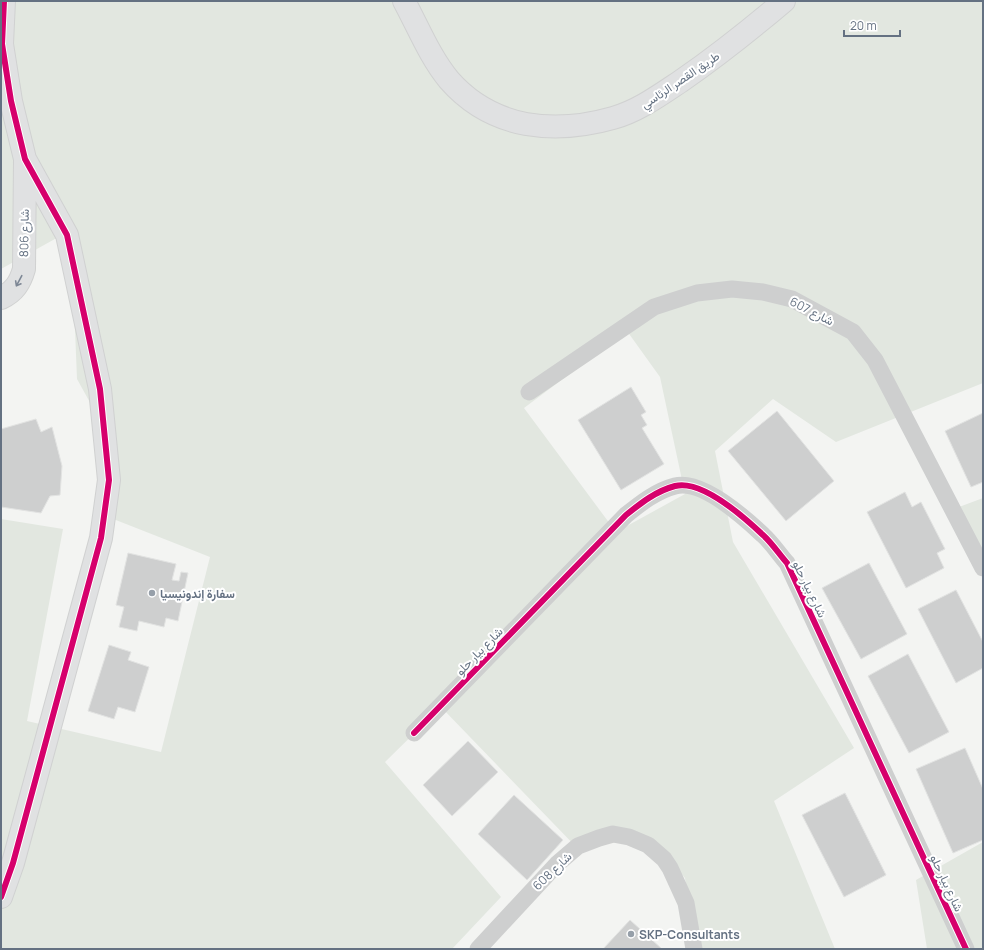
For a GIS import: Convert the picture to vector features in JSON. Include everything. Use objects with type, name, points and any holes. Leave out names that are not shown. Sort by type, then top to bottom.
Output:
[{"type":"street","points":[[1,897],[13,863],[101,538],[109,480],[100,389],[67,235],[25,159],[11,101],[2,44],[4,1]]},
{"type":"street","name":"طريق القصر الرئاسي","points":[[404,1],[439,67],[450,81],[474,103],[495,116],[516,122],[538,126],[562,126],[585,124],[613,118],[641,107],[700,67],[784,1]]},
{"type":"street","name":"شارع 806","points":[[1,298],[7,295],[18,284],[24,269],[25,159]]},
{"type":"street","name":"شارع 607","points":[[529,392],[654,307],[697,292],[732,289],[764,292],[792,299],[853,332],[875,360],[983,568]]},
{"type":"street","name":"شارع بيار حلو","points":[[414,733],[626,515],[650,496],[676,485],[694,486],[709,493],[764,536],[787,563],[966,949]]},
{"type":"street","name":"شارع 608","points":[[478,949],[557,864],[578,846],[613,834],[629,837],[648,845],[664,859],[670,868],[686,903],[694,949]]},
{"type":"shaded area","points":[[1,1],[983,1],[983,383],[836,442],[773,399],[715,451],[733,542],[854,748],[774,801],[835,949],[694,949],[685,878],[675,866],[622,842],[608,843],[581,852],[441,707],[385,762],[501,897],[452,949],[1,949],[1,519],[63,529],[27,721],[161,752],[210,557],[98,513],[98,417],[77,379],[71,230],[1,269]],"holes":[[[627,331],[660,377],[685,494],[616,532],[524,408]]]},
{"type":"shaded area","points":[[983,498],[983,564],[959,507]]},
{"type":"shaded area","points":[[983,842],[983,949],[927,949],[916,880]]},
{"type":"building","points":[[631,387],[646,412],[641,415],[647,425],[642,428],[664,464],[621,490],[578,420]]},
{"type":"building","points":[[777,411],[834,481],[786,521],[728,451]]},
{"type":"building","points":[[983,413],[983,482],[971,487],[945,431]]},
{"type":"building","points":[[36,419],[41,432],[52,427],[62,466],[60,495],[50,496],[41,513],[1,507],[1,429]]},
{"type":"building","points":[[905,492],[912,507],[921,502],[945,549],[937,553],[944,568],[906,588],[867,512]]},
{"type":"building","name":"سفارة إندونيسيا","points":[[128,553],[176,564],[172,580],[179,581],[181,572],[188,573],[178,621],[166,618],[164,627],[139,621],[137,631],[119,627],[124,607],[116,605]]},
{"type":"building","points":[[869,563],[907,634],[861,659],[822,588]]},
{"type":"building","points":[[956,590],[983,642],[983,668],[956,683],[918,609]]},
{"type":"building","points":[[109,645],[131,652],[128,660],[149,667],[135,712],[118,707],[114,719],[88,711]]},
{"type":"building","points":[[908,654],[949,732],[909,753],[868,676]]},
{"type":"building","points":[[468,741],[498,772],[452,816],[423,785]]},
{"type":"building","points":[[965,748],[983,789],[983,840],[953,853],[916,769]]},
{"type":"building","points":[[845,793],[886,875],[844,897],[802,815]]},
{"type":"building","points":[[514,795],[563,840],[527,880],[478,834]]},
{"type":"building","name":"SKP-Consultants","points":[[630,920],[662,949],[603,949]]},
{"type":"cycle path","points":[[1,897],[13,863],[101,538],[109,480],[100,389],[67,235],[25,159],[11,101],[2,44],[4,1]]},
{"type":"cycle path","points":[[414,733],[626,515],[649,498],[668,488],[686,485],[698,488],[710,494],[745,519],[766,538],[787,563],[966,949]]},
{"type":"place","name":"سفارة إندونيسيا","points":[[152,593]]},
{"type":"place","name":"SKP-Consultants","points":[[631,934]]}]
